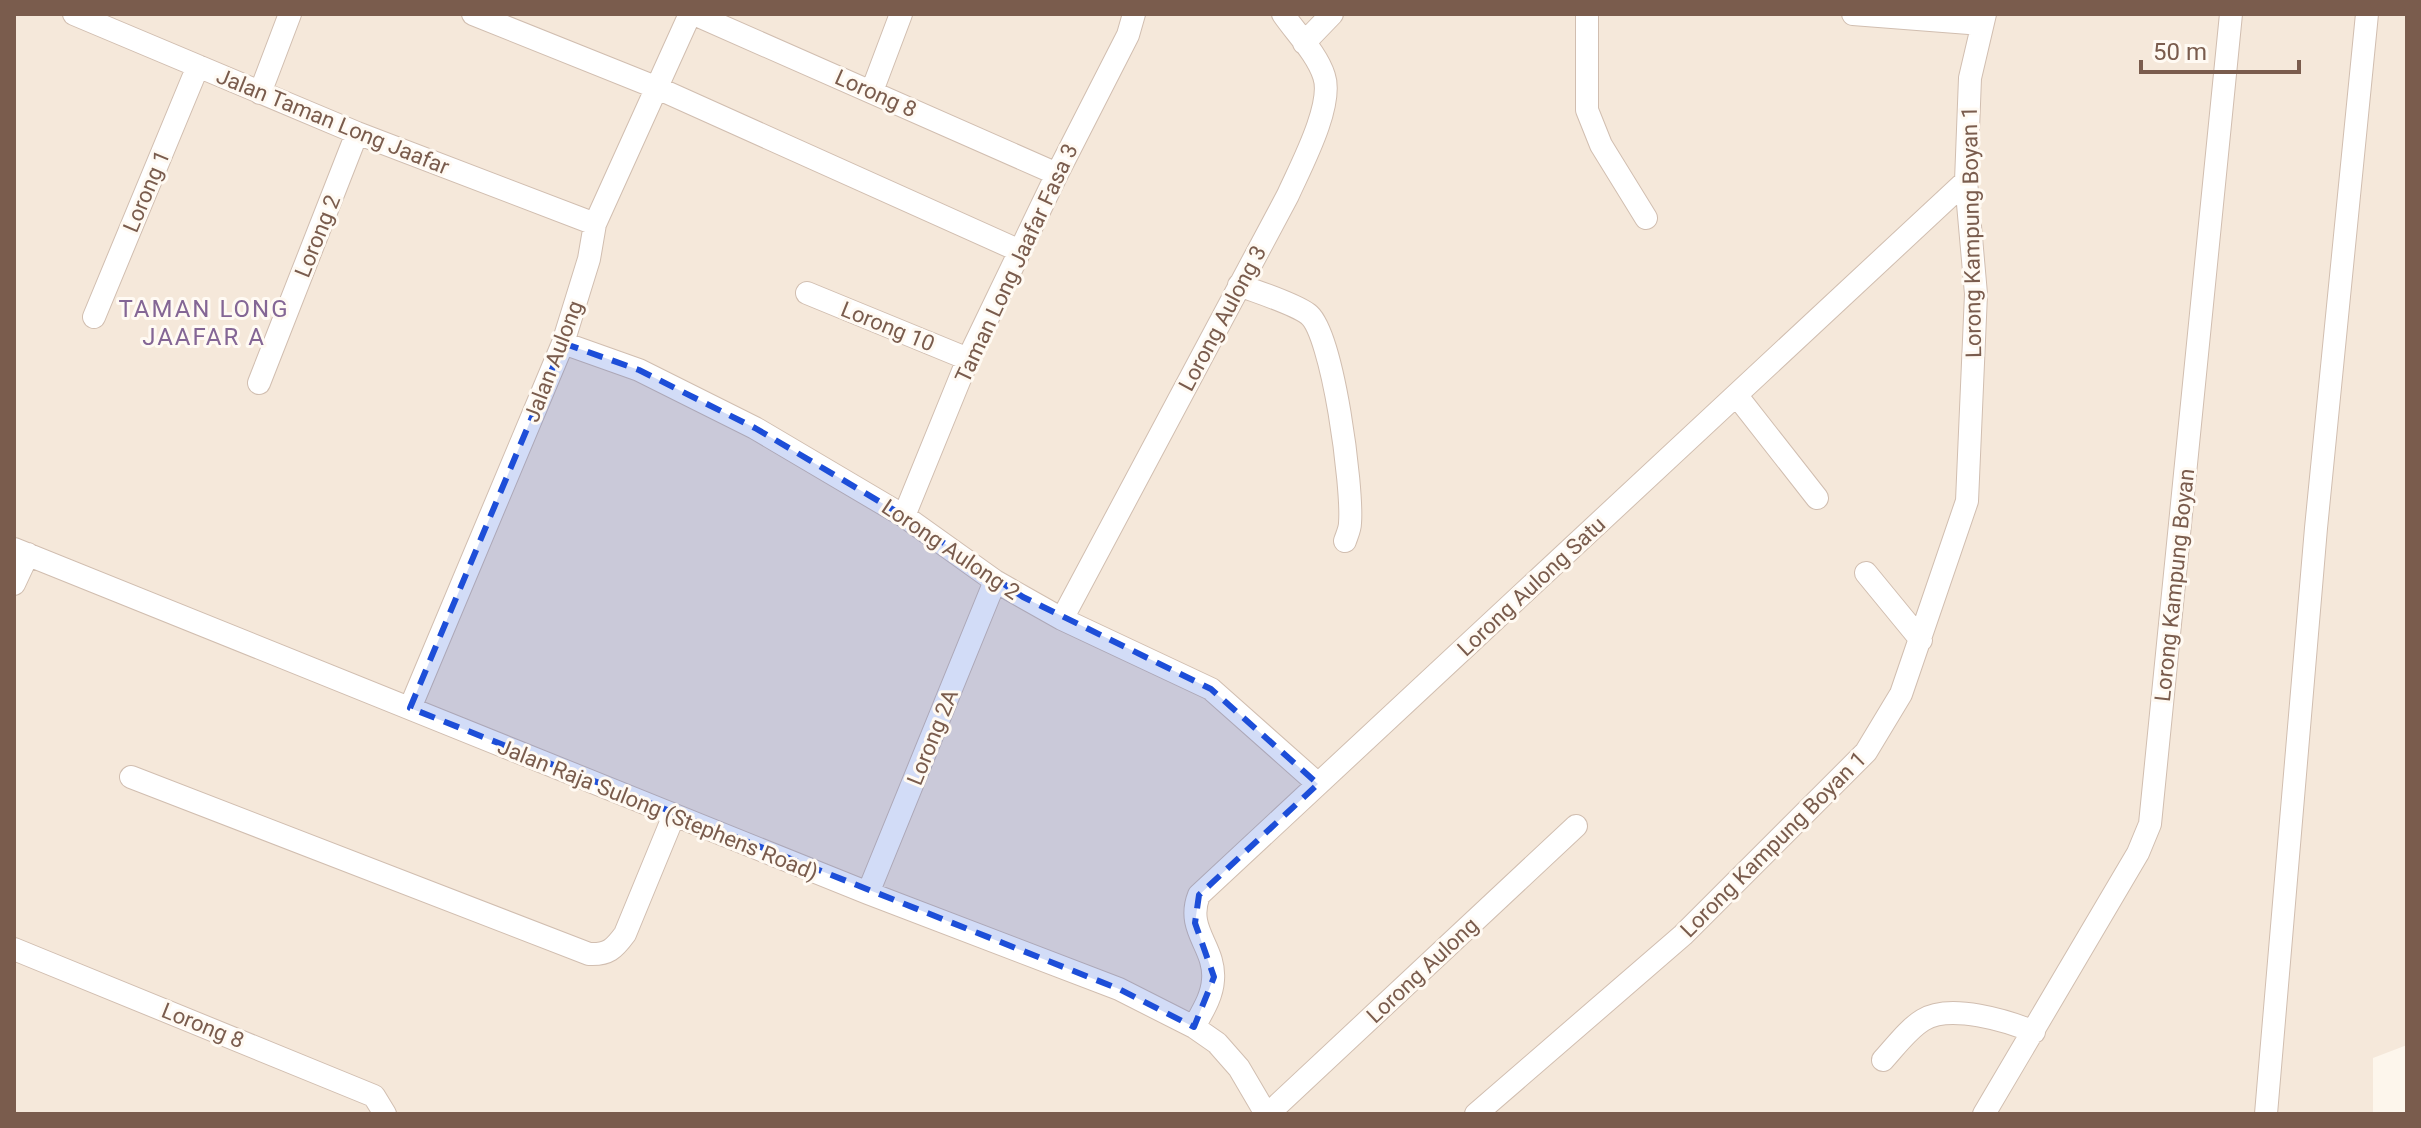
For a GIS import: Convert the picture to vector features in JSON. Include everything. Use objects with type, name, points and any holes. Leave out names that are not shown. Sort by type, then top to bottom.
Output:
[{"type":"street","name":"Jalan Taman Long Jaafar","points":[[74,14],[357,133],[595,224]]},
{"type":"street","points":[[260,93],[290,14]]},
{"type":"street","points":[[473,14],[655,87],[1020,251]]},
{"type":"street","name":"Jalan Aulong","points":[[410,708],[563,343],[589,259],[595,224],[655,87],[692,14]]},
{"type":"street","name":"Lorong 8","points":[[692,14],[1057,174]]},
{"type":"street","points":[[872,91],[901,14]]},
{"type":"street","name":"Taman Long Jaafar Fasa 3","points":[[904,516],[968,359],[1128,35],[1134,14]]},
{"type":"street","name":"Lorong Aulong 3","points":[[1062,619],[1288,195],[1319,121],[1326,81],[1321,67],[1283,14]]},
{"type":"street","points":[[1304,43],[1332,14]]},
{"type":"street","points":[[1587,14],[1587,110],[1601,145],[1646,218]]},
{"type":"street","points":[[1853,14],[1983,19]]},
{"type":"street","name":"Lorong Kampung Boyan","points":[[1984,1114],[2138,853],[2150,824],[2231,14]]},
{"type":"street","points":[[2266,1114],[2316,528],[2367,14]]},
{"type":"street","name":"Lorong Kampung Boyan 1","points":[[1476,1114],[1683,935],[1866,752],[1901,694],[1967,501],[1976,294],[1966,181],[1970,78],[1983,19]]},
{"type":"street","name":"Lorong 1","points":[[94,317],[198,66]]},
{"type":"street","name":"Lorong 2","points":[[259,383],[357,133]]},
{"type":"street","name":"Lorong Aulong Satu","points":[[1194,1027],[1210,997],[1214,977],[1210,958],[1195,923],[1194,908],[1199,895],[1966,181]]},
{"type":"street","points":[[1239,285],[1308,314],[1318,327],[1331,372],[1347,458],[1350,524],[1345,541]]},
{"type":"street","name":"Lorong 10","points":[[807,293],[968,359]]},
{"type":"street","name":"Lorong Aulong 2","points":[[563,343],[639,370],[755,428],[904,516],[995,581],[1062,619],[1211,689],[1318,784]]},
{"type":"street","points":[[1737,396],[1817,498]]},
{"type":"street","points":[[14,584],[21,552]]},
{"type":"street","name":"Jalan Raja Sulong (Stephens Road)","points":[[21,552],[868,893],[1119,989],[1194,1027],[1217,1043],[1239,1068],[1267,1114]]},
{"type":"street","points":[[1866,573],[1921,640]]},
{"type":"street","name":"Lorong 2A","points":[[868,893],[995,581]]},
{"type":"street","points":[[131,777],[589,954],[604,955],[616,947],[625,934],[674,815]]},
{"type":"street","name":"Lorong Aulong","points":[[1267,1114],[1576,826]]},
{"type":"street","name":"Lorong 8","points":[[14,949],[361,1090],[374,1096],[385,1112]]},
{"type":"street","points":[[1883,1060],[1920,1022],[1930,1016],[1988,1016],[2034,1032]]},
{"type":"highlighted area","points":[[563,343],[639,370],[755,428],[904,516],[1023,597],[1211,689],[1318,784],[1199,895],[1195,923],[1214,977],[1194,1027],[1119,989],[410,708]]},
{"type":"shaded area","points":[[14,14],[2407,14],[2407,1045],[2373,1058],[2373,1114],[14,1114]]},
{"type":"district","name":"TAMAN LONG JAAFAR A","points":[[204,323]]}]
